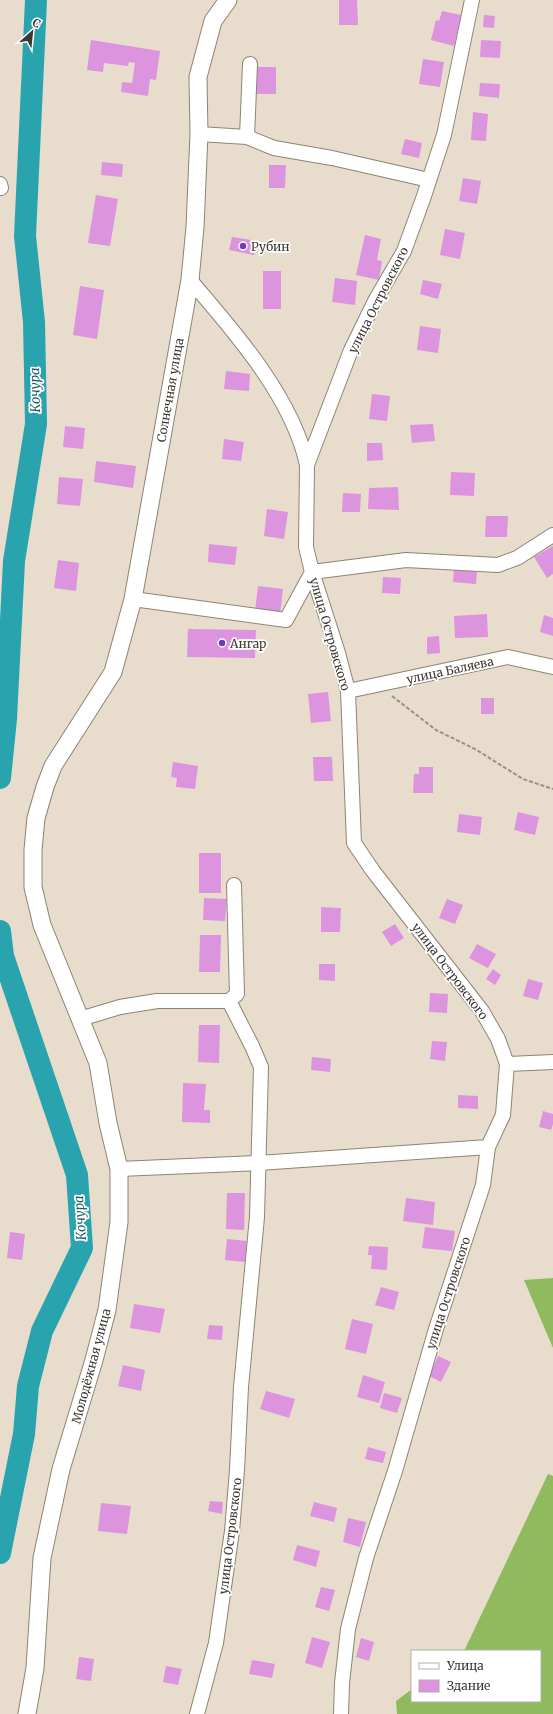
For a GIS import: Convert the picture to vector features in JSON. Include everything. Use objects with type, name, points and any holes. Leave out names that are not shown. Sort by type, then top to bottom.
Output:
[{"type":"main road","name":"Солнечная улица","points":[[54,766],[65,746],[113,672],[133,599],[190,280],[195,227],[199,134],[198,77],[213,21],[228,0]]},
{"type":"main road","name":"Молодёжная улица","points":[[27,1714],[35,1668],[42,1558],[61,1469],[94,1360],[107,1310],[119,1222],[119,1169],[108,1123],[98,1063],[42,925],[33,887],[33,850],[36,818],[45,787],[54,766]]},
{"type":"street","name":"улица Островского","points":[[307,465],[352,350],[375,301],[404,251],[444,135],[472,0]]},
{"type":"street","points":[[247,137],[250,64]]},
{"type":"street","points":[[199,134],[247,137],[274,148],[332,158],[429,180]]},
{"type":"street","name":"улица Островского","points":[[190,280],[232,329],[284,402],[304,450],[307,465],[306,547],[312,572],[338,653],[348,691],[354,843],[373,871],[482,1011],[498,1039],[507,1064],[502,1115],[488,1147],[483,1185],[436,1329],[395,1472],[366,1558],[348,1629],[342,1683],[341,1714]]},
{"type":"street","points":[[133,599],[286,620],[312,572],[406,560],[498,565],[517,558],[553,534]]},
{"type":"street","name":"улица Баляева","points":[[348,691],[508,657],[553,668]]},
{"type":"street","points":[[80,1019],[120,1007],[157,1001],[229,1001],[236,994],[234,885]]},
{"type":"street","name":"улица Островского","points":[[197,1714],[216,1644],[232,1531],[238,1470],[241,1387],[257,1217],[261,1067],[229,1001]]},
{"type":"street","points":[[507,1064],[553,1062]]},
{"type":"street","points":[[119,1169],[259,1163],[488,1147]]},
{"type":"path","points":[[376,685],[393,696],[436,730],[475,749],[523,779],[553,789]]},
{"type":"green space","points":[[553,1278],[553,1348],[524,1280]]},
{"type":"green space","points":[[548,1474],[553,1476],[553,1714],[397,1714],[396,1701],[411,1690],[411,1702],[541,1702],[541,1650],[464,1650]]},
{"type":"building","points":[[339,0],[357,0],[358,25],[339,25]]},
{"type":"building","points":[[442,11],[461,15],[454,46],[431,40],[436,20],[439,21]]},
{"type":"building","points":[[484,15],[495,16],[494,28],[483,27]]},
{"type":"building","points":[[91,40],[160,51],[156,80],[150,79],[148,96],[121,92],[122,82],[132,83],[135,63],[129,62],[128,66],[104,63],[103,72],[87,70]]},
{"type":"building","points":[[481,40],[501,41],[500,58],[480,57]]},
{"type":"building","points":[[423,59],[444,62],[440,87],[419,84]]},
{"type":"building","points":[[256,67],[276,67],[276,94],[256,94]]},
{"type":"building","points":[[480,83],[500,84],[499,98],[479,96]]},
{"type":"building","points":[[473,112],[488,114],[486,141],[471,140]]},
{"type":"building","points":[[405,139],[422,143],[419,158],[401,154]]},
{"type":"building","points":[[102,162],[123,164],[122,177],[101,175]]},
{"type":"building","points":[[269,165],[286,165],[285,188],[269,188]]},
{"type":"building","points":[[463,178],[481,181],[477,204],[459,201]]},
{"type":"building","points":[[96,195],[118,199],[110,246],[88,243]]},
{"type":"building","points":[[445,229],[465,233],[460,259],[440,255]]},
{"type":"building","points":[[365,235],[381,239],[377,260],[382,261],[379,280],[356,275]]},
{"type":"building","name":"Рубин","points":[[232,237],[257,241],[254,255],[229,250]]},
{"type":"building","points":[[263,271],[281,271],[281,309],[263,309]]},
{"type":"building","points":[[335,278],[357,281],[355,305],[332,302]]},
{"type":"building","points":[[423,280],[442,284],[438,299],[420,294]]},
{"type":"building","points":[[80,286],[104,290],[97,339],[73,335]]},
{"type":"building","points":[[420,326],[441,329],[438,353],[417,350]]},
{"type":"building","points":[[226,371],[250,374],[249,391],[224,389]]},
{"type":"building","points":[[372,394],[390,396],[387,421],[369,419]]},
{"type":"building","points":[[433,424],[435,441],[412,443],[410,425]]},
{"type":"building","points":[[65,426],[85,428],[83,449],[63,447]]},
{"type":"building","points":[[224,439],[244,442],[241,461],[222,459]]},
{"type":"building","points":[[367,443],[382,443],[383,460],[367,461]]},
{"type":"building","points":[[96,461],[136,466],[133,488],[94,482]]},
{"type":"building","points":[[451,472],[475,473],[474,496],[450,495]]},
{"type":"building","points":[[59,477],[83,479],[80,506],[57,504]]},
{"type":"building","points":[[398,487],[399,510],[368,509],[369,488]]},
{"type":"building","points":[[343,493],[361,494],[360,512],[342,512]]},
{"type":"building","points":[[267,509],[288,512],[284,539],[264,536]]},
{"type":"building","points":[[486,516],[508,516],[507,537],[485,537]]},
{"type":"building","points":[[209,544],[237,547],[235,565],[208,562]]},
{"type":"building","points":[[553,546],[553,574],[547,578],[534,557]]},
{"type":"building","points":[[58,560],[79,563],[76,591],[54,588]]},
{"type":"building","points":[[454,568],[477,571],[476,584],[453,582]]},
{"type":"building","points":[[383,577],[401,578],[400,594],[382,593]]},
{"type":"building","points":[[258,586],[283,589],[280,614],[255,611]]},
{"type":"building","points":[[487,614],[488,637],[455,638],[454,616]]},
{"type":"building","points":[[544,615],[553,618],[553,636],[540,632]]},
{"type":"building","name":"Ангар","points":[[188,629],[256,630],[255,658],[187,657]]},
{"type":"building","points":[[439,636],[440,653],[427,654],[427,637]]},
{"type":"building","points":[[328,692],[331,721],[311,723],[308,694]]},
{"type":"building","points":[[481,698],[494,698],[494,714],[481,714]]},
{"type":"building","points":[[313,757],[332,757],[333,781],[314,781]]},
{"type":"building","points":[[173,762],[198,766],[195,789],[176,787],[177,778],[171,777]]},
{"type":"building","points":[[419,767],[433,767],[433,793],[413,793],[414,774],[419,774]]},
{"type":"building","points":[[518,812],[539,817],[535,835],[514,830]]},
{"type":"building","points":[[459,814],[482,817],[480,835],[457,832]]},
{"type":"building","points":[[199,853],[221,853],[221,893],[199,893]]},
{"type":"building","points":[[204,898],[227,899],[225,921],[203,920]]},
{"type":"building","points":[[447,899],[463,905],[455,924],[439,918]]},
{"type":"building","points":[[321,907],[341,908],[340,932],[321,932]]},
{"type":"building","points":[[395,924],[404,938],[391,946],[382,932]]},
{"type":"building","points":[[200,935],[221,935],[220,972],[199,972]]},
{"type":"building","points":[[477,944],[496,954],[488,968],[469,958]]},
{"type":"building","points":[[319,964],[335,964],[335,981],[319,980]]},
{"type":"building","points":[[493,969],[501,975],[495,985],[486,979]]},
{"type":"building","points":[[528,979],[543,983],[538,1000],[523,996]]},
{"type":"building","points":[[430,993],[448,994],[447,1013],[429,1012]]},
{"type":"building","points":[[199,1025],[220,1025],[219,1063],[198,1062]]},
{"type":"building","points":[[432,1041],[447,1042],[445,1061],[430,1059]]},
{"type":"building","points":[[312,1057],[331,1059],[330,1072],[311,1070]]},
{"type":"building","points":[[183,1083],[206,1084],[204,1110],[210,1110],[210,1123],[182,1122]]},
{"type":"building","points":[[458,1095],[478,1096],[478,1109],[458,1108]]},
{"type":"building","points":[[543,1111],[553,1114],[553,1124],[551,1130],[539,1127]]},
{"type":"building","points":[[227,1193],[245,1193],[244,1230],[226,1229]]},
{"type":"building","points":[[406,1198],[435,1202],[433,1225],[403,1221]]},
{"type":"building","points":[[425,1227],[455,1231],[452,1251],[422,1248]]},
{"type":"building","points":[[10,1232],[25,1234],[22,1260],[7,1258]]},
{"type":"building","points":[[227,1239],[247,1241],[245,1262],[225,1260]]},
{"type":"building","points":[[369,1246],[388,1247],[387,1270],[371,1269],[372,1255],[368,1255]]},
{"type":"building","points":[[381,1287],[399,1292],[394,1310],[375,1305]]},
{"type":"building","points":[[134,1304],[165,1309],[160,1333],[130,1328]]},
{"type":"building","points":[[352,1319],[373,1324],[366,1354],[345,1349]]},
{"type":"building","points":[[209,1325],[223,1326],[222,1340],[207,1339]]},
{"type":"building","points":[[438,1356],[451,1362],[441,1382],[429,1376]]},
{"type":"building","points":[[123,1365],[145,1370],[141,1391],[118,1386]]},
{"type":"building","points":[[363,1375],[385,1382],[379,1403],[357,1397]]},
{"type":"building","points":[[266,1391],[295,1399],[289,1418],[260,1409]]},
{"type":"building","points":[[384,1393],[402,1398],[397,1413],[380,1408]]},
{"type":"building","points":[[368,1447],[386,1452],[383,1463],[365,1459]]},
{"type":"building","points":[[210,1501],[223,1502],[222,1514],[208,1511]]},
{"type":"building","points":[[314,1502],[337,1508],[334,1522],[310,1516]]},
{"type":"building","points":[[101,1503],[131,1506],[127,1534],[98,1531]]},
{"type":"building","points":[[348,1518],[366,1522],[360,1547],[343,1542]]},
{"type":"building","points":[[297,1545],[320,1551],[316,1567],[293,1560]]},
{"type":"building","points":[[321,1587],[335,1590],[329,1611],[315,1607]]},
{"type":"building","points":[[312,1637],[330,1642],[322,1668],[305,1663]]},
{"type":"building","points":[[361,1638],[374,1642],[369,1661],[356,1657]]},
{"type":"building","points":[[79,1657],[94,1659],[91,1681],[76,1679]]},
{"type":"building","points":[[252,1660],[275,1664],[272,1678],[249,1674]]},
{"type":"building","points":[[166,1666],[182,1669],[178,1685],[163,1682]]},
{"type":"waterway","name":"Кочура","points":[[0,778],[6,719],[14,561],[36,424],[34,322],[25,236],[36,0]]},
{"type":"waterway","name":"Кочура","points":[[0,931],[3,956],[77,1175],[82,1248],[42,1331],[28,1386],[24,1434],[0,1553]]},
{"type":"place","name":"Рубин","points":[[243,246]]},
{"type":"place","name":"Ангар","points":[[222,643]]}]
